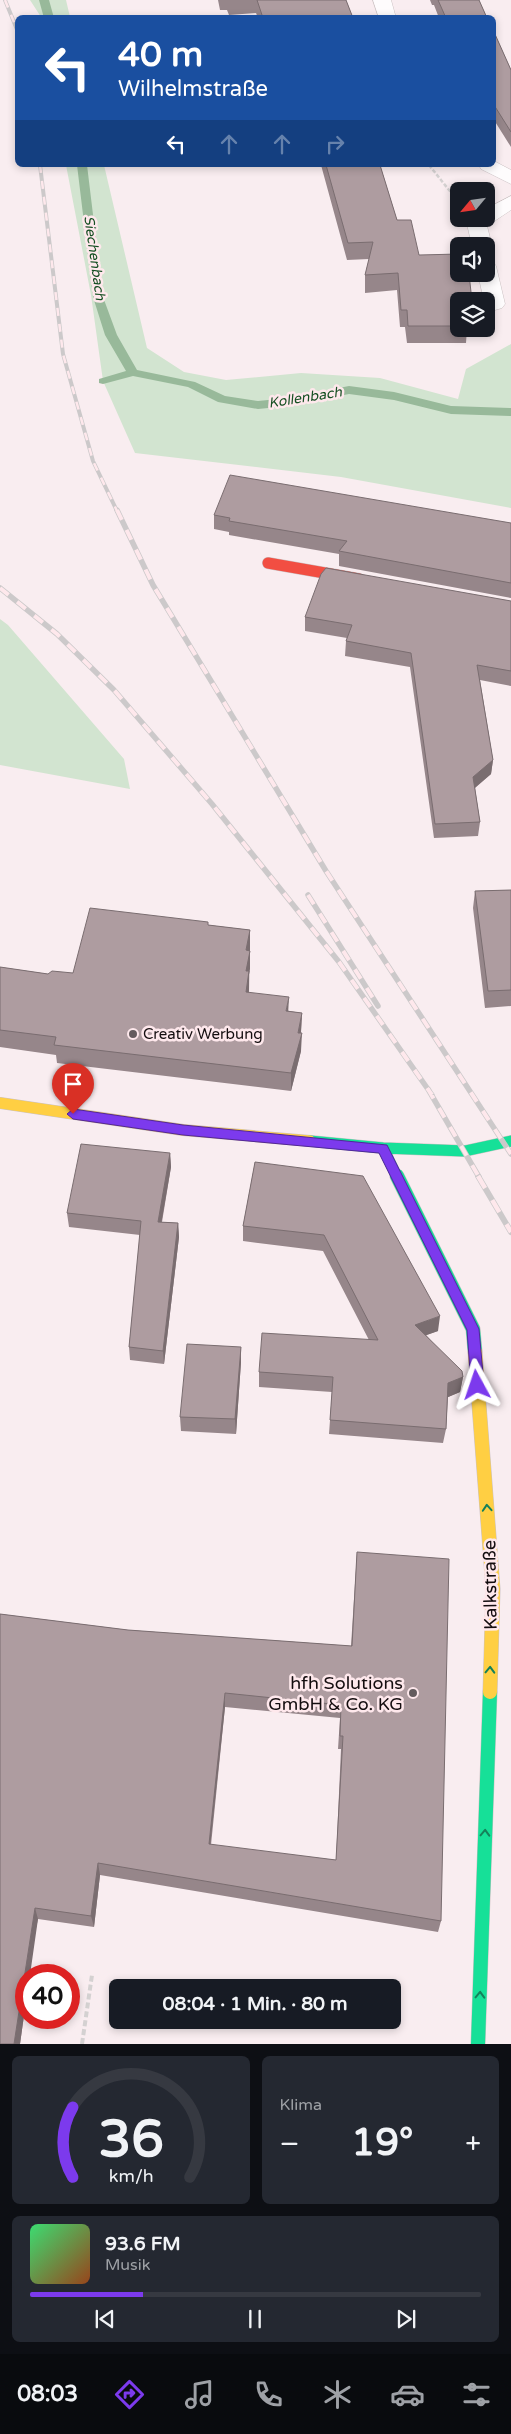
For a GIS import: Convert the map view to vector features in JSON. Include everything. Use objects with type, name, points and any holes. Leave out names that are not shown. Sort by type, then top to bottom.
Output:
[{"type":"street","points":[[382,0],[387,15]]},
{"type":"street","points":[[492,167],[511,178]]},
{"type":"street","points":[[495,212],[511,202]]},
{"type":"street","points":[[268,563],[375,582]]},
{"type":"street","points":[[0,1103],[183,1130],[383,1148],[465,1151],[511,1141]]},
{"type":"street","name":"Kalkstraße","points":[[383,1148],[473,1329],[493,1589],[478,2044]]},
{"type":"path","points":[[430,167],[450,191]]},
{"type":"path","points":[[82,2044],[92,1975]]},
{"type":"green space","points":[[30,0],[66,0],[70,15],[40,15]]},
{"type":"green space","points":[[66,167],[104,167],[147,348],[184,372],[226,380],[301,373],[380,378],[458,399],[466,369],[511,344],[511,508],[341,477],[135,453],[103,381],[91,295]]},
{"type":"green space","points":[[0,619],[8,625],[124,759],[130,789],[0,765]]},
{"type":"building","points":[[257,0],[346,0],[352,15],[262,15]]},
{"type":"building","points":[[438,0],[479,0],[486,15],[445,15]]},
{"type":"building","points":[[496,36],[511,70],[511,132],[496,108]]},
{"type":"building","points":[[327,167],[381,167],[397,220],[411,220],[419,255],[450,254],[450,282],[470,282],[471,292],[450,292],[450,326],[408,326],[407,310],[401,310],[398,273],[365,275],[373,242],[348,243]]},
{"type":"building","points":[[230,475],[511,523],[511,583],[339,551],[347,541],[229,521],[230,518],[214,515]]},
{"type":"building","points":[[326,568],[511,601],[511,671],[477,665],[493,760],[473,777],[480,822],[435,824],[411,653],[346,641],[352,625],[305,617],[321,574]]},
{"type":"building","points":[[511,890],[511,990],[488,991],[475,891]]},
{"type":"building","points":[[90,908],[208,922],[208,925],[250,930],[246,950],[250,951],[246,971],[249,971],[246,992],[289,997],[286,1011],[302,1013],[298,1033],[302,1033],[291,1073],[54,1045],[56,1037],[0,1030],[0,967],[48,974],[52,971],[73,973]]},
{"type":"building","points":[[81,1144],[170,1153],[158,1222],[178,1223],[163,1351],[129,1347],[141,1221],[67,1213]]},
{"type":"building","points":[[255,1162],[363,1176],[440,1316],[415,1325],[462,1371],[463,1377],[448,1383],[446,1429],[330,1420],[333,1377],[259,1372],[262,1333],[378,1340],[324,1235],[243,1226]]},
{"type":"building","points":[[187,1344],[241,1347],[235,1419],[180,1417]]},
{"type":"building","points":[[357,1552],[449,1559],[441,1921],[98,1863],[91,1916],[35,1908],[26,1964],[15,1964],[16,2029],[14,2044],[0,2044],[0,1614],[128,1630],[352,1646]],"holes":[[[225,1693],[341,1705],[340,1736],[343,1736],[336,1860],[209,1844]]]},
{"type":"waterway","name":"Siechenbach","points":[[44,0],[48,15]]},
{"type":"waterway","name":"Siechenbach","points":[[82,167],[98,297],[111,335],[133,373]]},
{"type":"waterway","name":"Kollenbach","points":[[103,381],[133,373]]},
{"type":"waterway","name":"Kollenbach","points":[[133,373],[191,384],[222,399],[258,405],[288,402],[349,390],[394,396],[451,410],[511,412]]},
{"type":"railway","points":[[5,0],[15,25]]},
{"type":"railway","points":[[40,167],[63,354],[93,461],[117,511]]},
{"type":"railway","points":[[117,510],[153,585],[326,871],[511,1154]]},
{"type":"railway","points":[[0,588],[57,634],[114,690],[212,804],[339,962],[429,1091]]},
{"type":"railway","points":[[308,895],[378,1006]]},
{"type":"railway","points":[[429,1091],[432,1095]]},
{"type":"railway","points":[[429,1091],[479,1177]]},
{"type":"railway","points":[[478,1176],[511,1232]]},
{"type":"traffic: fast","points":[[310,1141],[383,1148],[465,1151],[511,1141]]},
{"type":"traffic: fast","points":[[383,1148],[473,1329],[475,1352]]},
{"type":"traffic: fast","points":[[478,2044],[490,1692]]},
{"type":"traffic: slow","points":[[0,1103],[183,1130],[310,1141]]},
{"type":"traffic: slow","points":[[475,1352],[493,1589],[490,1692]]},
{"type":"traffic: jam","points":[[268,563],[359,579]]},
{"type":"place","name":"Creativ Werbung","points":[[133,1034]]},
{"type":"place","name":"hfh Solutions GmbH & Co. KG","points":[[413,1693]]},
{"type":"route","points":[[73,1114],[183,1130],[383,1148],[473,1329],[477,1385]]}]
